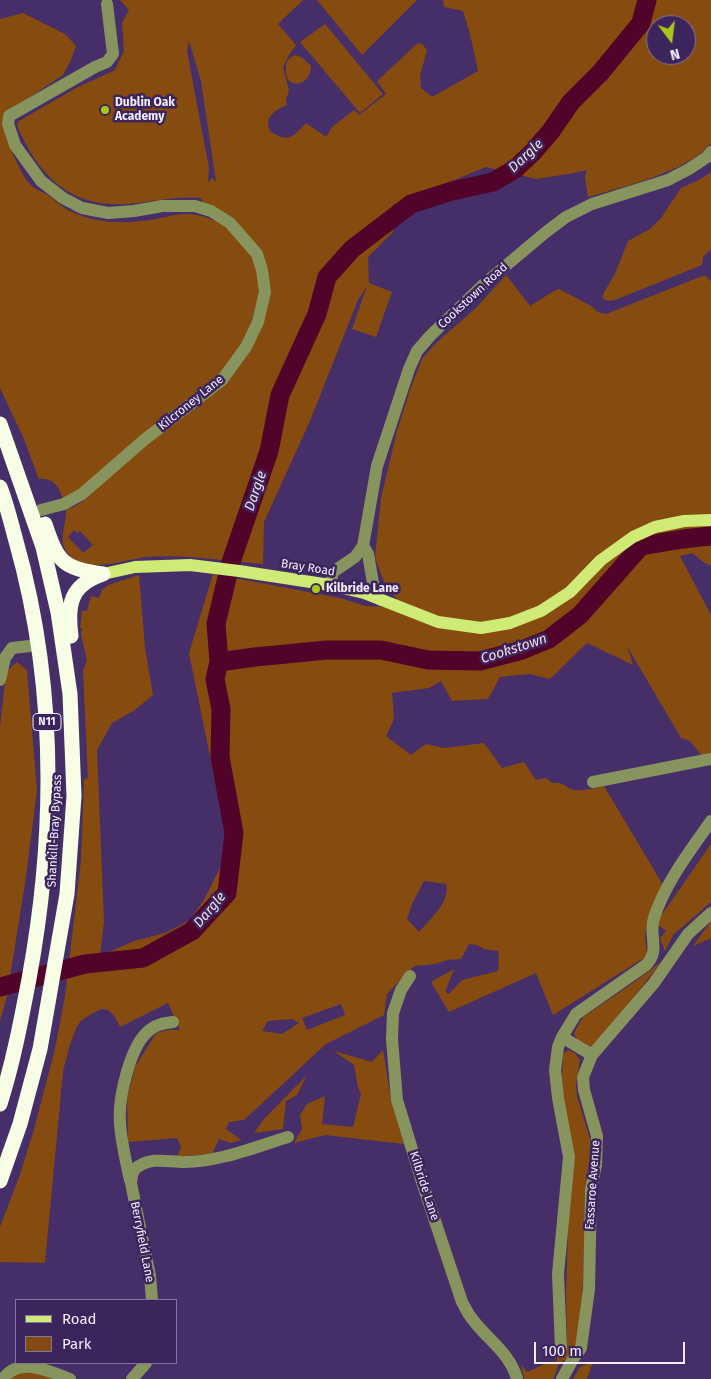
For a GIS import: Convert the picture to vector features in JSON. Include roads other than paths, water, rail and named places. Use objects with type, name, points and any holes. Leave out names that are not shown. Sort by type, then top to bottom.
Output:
[{"type":"highway","points":[[0,414],[30,480],[54,548],[72,568],[103,574]]},
{"type":"highway","name":"Shankill-Bray Bypass","points":[[0,424],[43,547],[58,612],[70,694],[74,796],[67,894],[40,1049],[20,1124],[0,1181]]},
{"type":"highway","name":"Shankill-Bray Bypass","points":[[0,487],[22,561],[39,645],[47,715],[49,783],[46,859],[32,962],[12,1064],[0,1104]]},
{"type":"highway","name":"N11","points":[[0,505],[14,547],[22,561]]},
{"type":"highway","name":"N11","points":[[70,694],[72,640],[70,607],[77,590],[83,584],[90,578],[103,574]]},
{"type":"highway","name":"N11","points":[[0,1074],[10,1037],[21,1022]]},
{"type":"main road","name":"Bray Road","points":[[103,574],[135,566],[190,565],[239,571],[330,584],[364,593],[438,622],[481,628],[510,623],[541,611],[570,592],[601,560],[633,537],[655,527],[711,520]]},
{"type":"street","name":"Kilcroney Lane","points":[[40,510],[64,504],[82,494],[144,440],[222,380],[250,338],[258,322],[265,292],[262,270],[257,254],[230,222],[211,211],[196,206],[162,206],[108,213],[82,208],[63,198],[41,181],[15,144],[8,124],[9,116],[95,66],[107,62],[113,54],[106,4]]},
{"type":"street","name":"Cookstown Road","points":[[381,600],[373,583],[368,554],[363,546],[377,466],[409,369],[417,351],[484,284],[566,217],[592,204],[668,180],[689,170],[711,152]]},
{"type":"street","points":[[330,584],[333,572],[355,557],[363,546]]},
{"type":"street","points":[[0,680],[6,658],[12,648],[39,645]]},
{"type":"street","points":[[593,782],[711,759]]},
{"type":"street","points":[[561,1348],[558,1274],[569,1157],[555,1070],[558,1047],[576,1014],[652,959],[654,953],[653,920],[660,901],[684,859],[711,821]]},
{"type":"street","name":"Fassaroe Avenue","points":[[562,1379],[572,1359],[581,1348],[589,1289],[591,1189],[596,1165],[598,1136],[584,1090],[583,1077],[592,1055],[654,983],[688,934],[711,913]]},
{"type":"street","name":"Kilbride Lane","points":[[410,976],[401,990],[393,1013],[392,1039],[397,1100],[462,1302],[471,1317],[501,1349],[515,1372],[517,1379]]},
{"type":"street","name":"Berryfield Lane","points":[[152,1299],[150,1276],[119,1121],[121,1096],[126,1073],[137,1047],[150,1029],[160,1024],[173,1022]]},
{"type":"street","points":[[562,1037],[592,1055]]},
{"type":"street","points":[[130,1183],[133,1171],[149,1162],[165,1160],[200,1162],[288,1137]]},
{"type":"street","points":[[132,1379],[145,1364]]},
{"type":"street","points":[[3,1379],[10,1371],[20,1367],[34,1366],[70,1379]]},
{"type":"waterway","name":"Dargle","points":[[0,987],[85,964],[143,958],[192,931],[227,893],[234,833],[220,757],[221,709],[215,679],[219,662],[216,624],[230,565],[269,451],[280,395],[317,314],[327,277],[352,249],[411,204],[452,191],[493,182],[515,169],[533,152],[551,131],[571,102],[601,72],[641,23],[647,0]]},
{"type":"waterway","name":"Cookstown","points":[[219,662],[327,650],[381,650],[428,660],[480,661],[522,650],[549,639],[580,615],[641,546],[711,536]]},
{"type":"place","name":"Dublin Oak Academy","points":[[105,110]]},
{"type":"place","name":"Kilbride Lane","points":[[316,589]]}]
